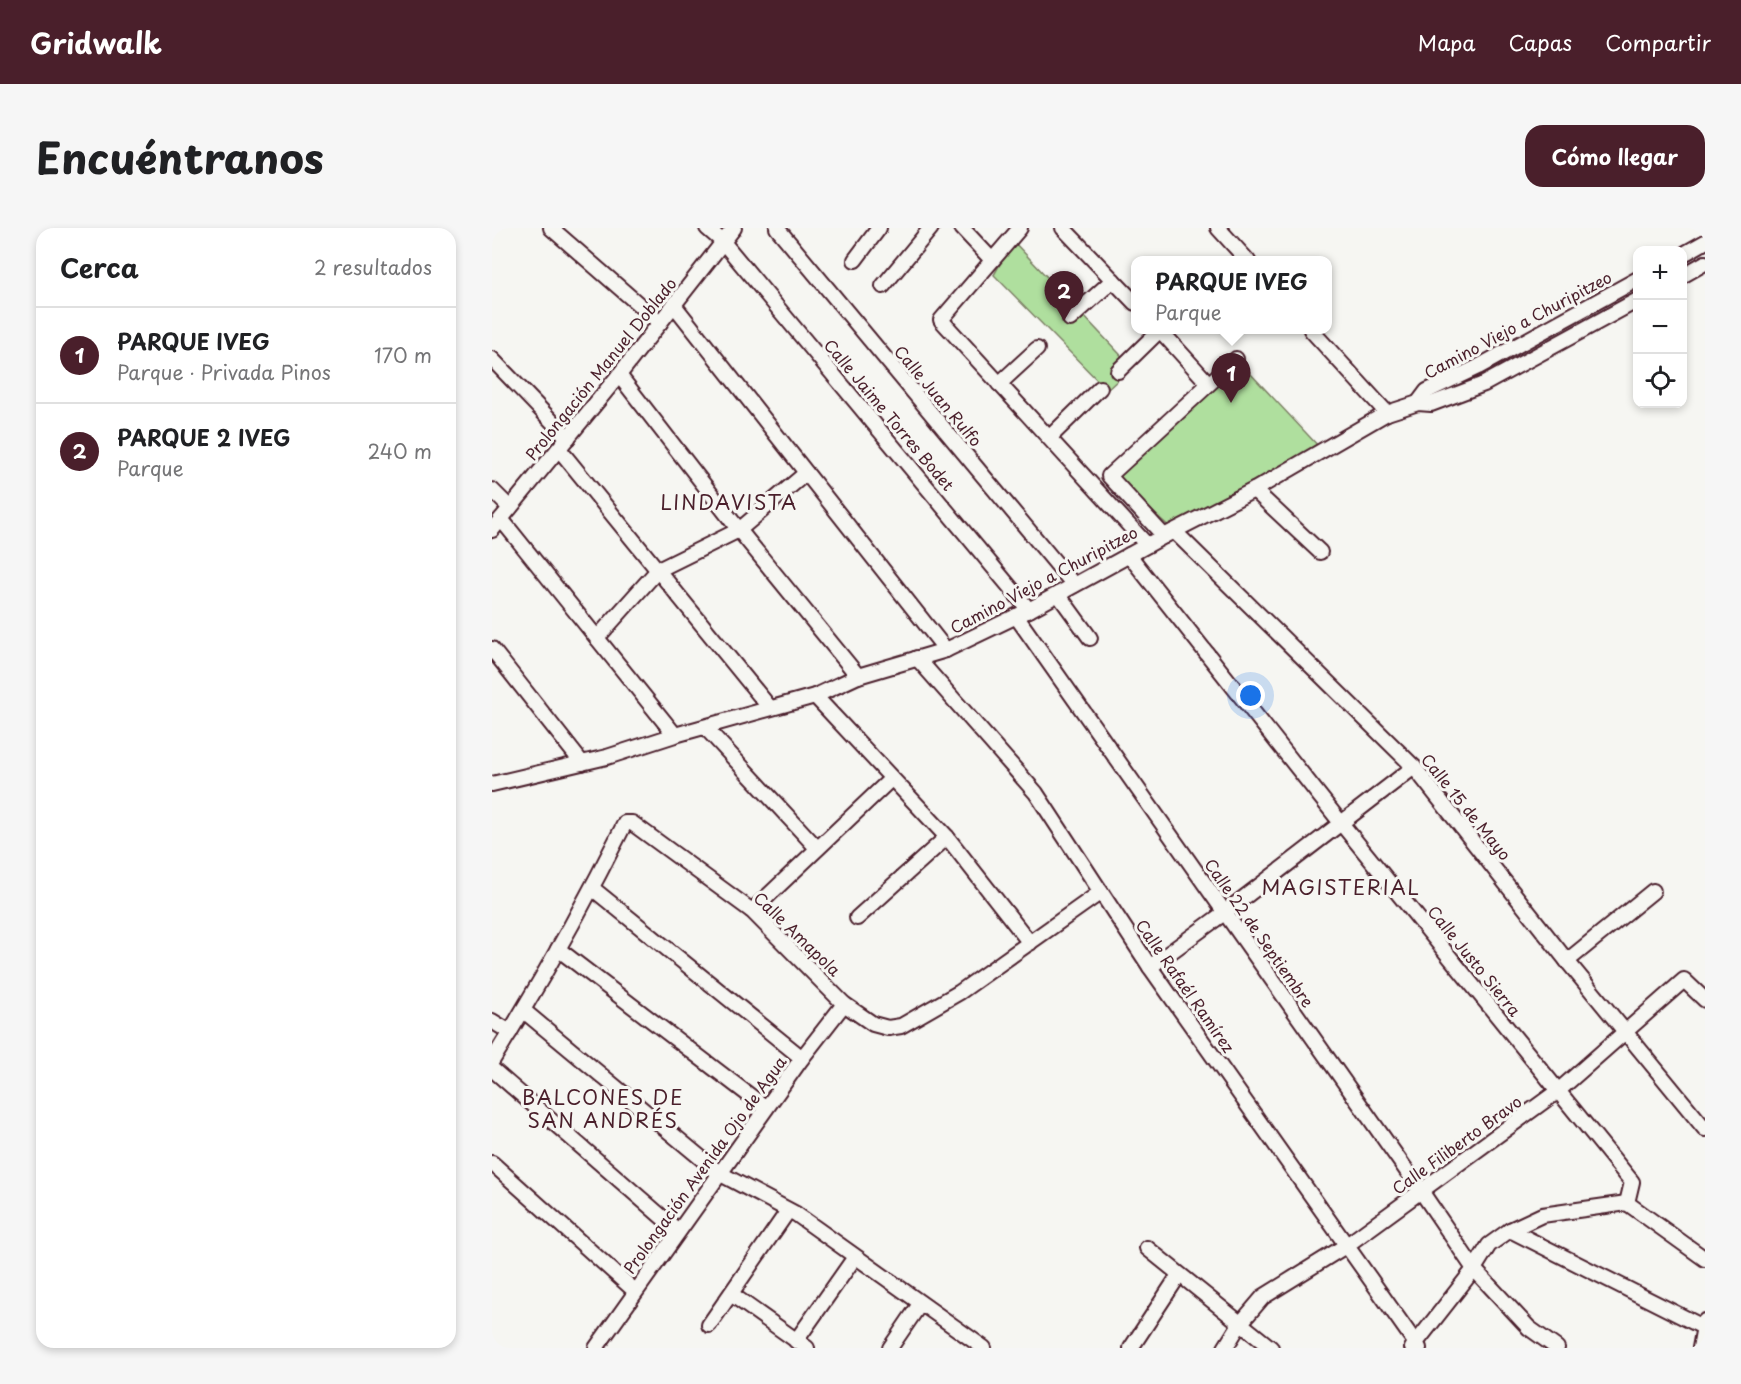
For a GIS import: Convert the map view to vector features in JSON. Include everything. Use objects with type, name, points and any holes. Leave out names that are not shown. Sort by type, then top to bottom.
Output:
[{"type":"street","points":[[551,228],[660,323]]},
{"type":"street","name":"Calle Jaime Torres Bodet","points":[[707,228],[723,242],[1029,610]]},
{"type":"street","name":"Prolongación Manuel Doblado","points":[[492,530],[619,375],[734,228]]},
{"type":"street","name":"Calle Juan Rulfo","points":[[777,228],[1074,585]]},
{"type":"street","points":[[855,260],[879,228]]},
{"type":"street","points":[[883,286],[931,228]]},
{"type":"street","points":[[962,228],[992,260]]},
{"type":"street","points":[[1020,228],[941,320],[1147,545]]},
{"type":"street","points":[[1063,228],[1131,299]]},
{"type":"street","points":[[1218,228],[1243,256]]},
{"type":"street","points":[[1687,253],[1705,242]]},
{"type":"street","points":[[1687,274],[1705,263]]},
{"type":"street","points":[[1070,319],[1113,280]]},
{"type":"street","name":"Camino Viejo a Churipitzeo","points":[[1418,403],[1427,391],[1478,367],[1633,282]]},
{"type":"street","name":"Camino Viejo a Churipitzeo","points":[[492,784],[582,763],[815,696],[858,676],[946,650],[1029,610],[1169,533],[1254,490],[1387,413],[1418,403],[1431,404],[1484,384],[1633,303]]},
{"type":"street","points":[[674,305],[946,650]]},
{"type":"street","points":[[1118,371],[1156,334]]},
{"type":"street","points":[[1164,334],[1208,383],[1236,359]]},
{"type":"street","points":[[1315,334],[1387,413]]},
{"type":"street","points":[[999,384],[1037,349]]},
{"type":"street","points":[[492,359],[563,443],[658,570],[770,708]]},
{"type":"street","points":[[619,375],[739,530],[858,676]]},
{"type":"street","name":"Calle 15 de Mayo","points":[[1208,383],[1109,476],[1414,767],[1567,961],[1705,1129]]},
{"type":"street","points":[[1050,437],[1100,388]]},
{"type":"street","points":[[597,638],[658,570],[739,530],[806,473]]},
{"type":"street","points":[[492,490],[506,514],[597,638],[675,735]]},
{"type":"street","points":[[1254,490],[1320,552]]},
{"type":"street","name":"Calle Justo Sierra","points":[[1129,555],[1341,823],[1632,1182],[1627,1203]]},
{"type":"street","points":[[1058,594],[1090,638]]},
{"type":"street","name":"Calle 22 de Septiembre","points":[[1016,616],[1474,1269],[1529,1328],[1557,1348]]},
{"type":"street","points":[[492,649],[582,763]]},
{"type":"street","name":"Calle Rafaél Ramírez","points":[[917,658],[1036,794],[1150,967],[1347,1245],[1415,1346]]},
{"type":"street","points":[[815,696],[946,837],[1030,943],[1101,892]]},
{"type":"street","points":[[705,727],[817,848]]},
{"type":"street","points":[[1150,967],[1414,767]]},
{"type":"street","points":[[752,910],[891,779]]},
{"type":"street","name":"Calle Amapola","points":[[592,888],[625,824],[632,823],[752,910],[844,1004],[873,1024],[888,1028],[901,1026],[960,992],[1030,943]]},
{"type":"street","points":[[858,918],[946,837]]},
{"type":"street","points":[[492,1061],[524,1011],[592,888],[802,1058]]},
{"type":"street","points":[[1567,961],[1653,891]]},
{"type":"street","points":[[558,949],[766,1108]]},
{"type":"street","name":"Calle Filiberto Bravo","points":[[1225,1348],[1240,1324],[1263,1297],[1347,1245],[1558,1091],[1684,980],[1705,1000]]},
{"type":"street","name":"Prolongación Avenida Ojo de Agua","points":[[596,1348],[719,1173],[844,1004]]},
{"type":"street","points":[[524,1011],[719,1173],[796,1214],[984,1348]]},
{"type":"street","points":[[492,1021],[510,1032]]},
{"type":"street","points":[[492,1069],[678,1231]]},
{"type":"street","points":[[492,1163],[635,1290]]},
{"type":"street","points":[[1415,1346],[1474,1269],[1489,1245],[1510,1230],[1542,1215],[1627,1203],[1705,1259]]},
{"type":"street","points":[[709,1325],[788,1211]]},
{"type":"street","points":[[1510,1230],[1705,1326],[1700,1348]]},
{"type":"street","points":[[1147,1248],[1271,1348]]},
{"type":"street","points":[[731,1294],[801,1344],[855,1257]]},
{"type":"street","points":[[1131,1348],[1179,1275]]},
{"type":"street","points":[[890,1348],[920,1304]]},
{"type":"green space","points":[[1013,241],[1132,367],[1107,390],[994,275]]},
{"type":"green space","points":[[1234,356],[1322,450],[1174,531],[1110,473]]},
{"type":"place","name":"PARQUE 2 IVEG","points":[[1064,321]]},
{"type":"place","name":"PARQUE IVEG","points":[[1231,403]]},
{"type":"district","name":"LINDAVISTA","points":[[729,503]]},
{"type":"district","name":"MAGISTERIAL","points":[[1341,888]]},
{"type":"district","name":"BALCONES DE SAN ANDRÉS","points":[[603,1110]]}]
